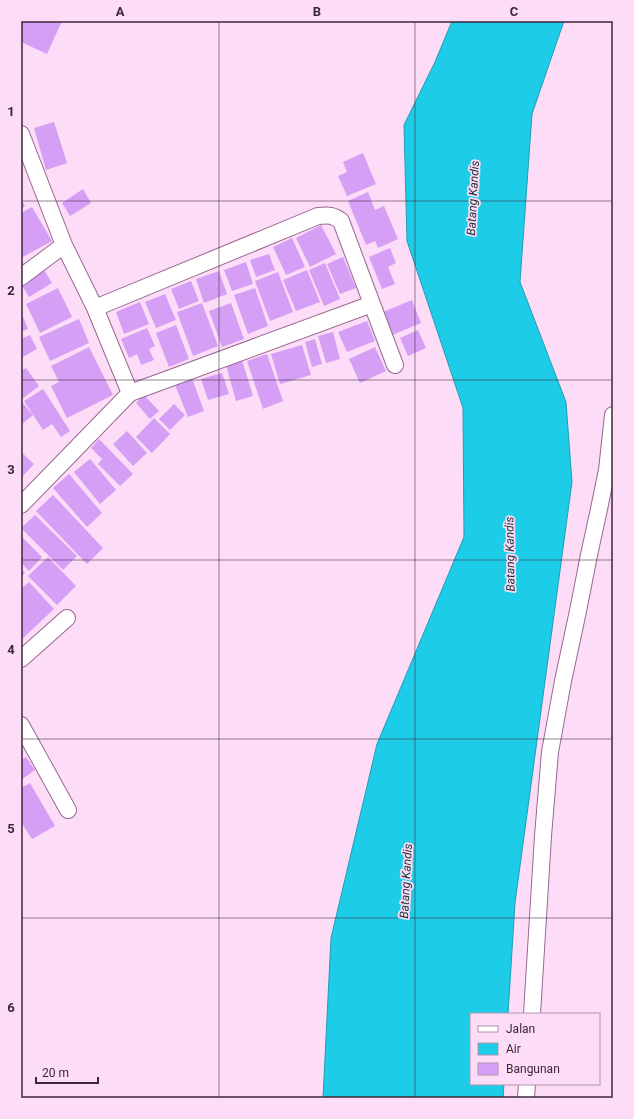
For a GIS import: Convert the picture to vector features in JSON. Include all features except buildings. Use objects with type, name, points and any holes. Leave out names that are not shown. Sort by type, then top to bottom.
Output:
[{"type":"street","points":[[21,134],[26,161],[64,245],[95,308],[130,393]]},
{"type":"street","points":[[95,308],[318,216],[335,216],[341,221],[395,365]]},
{"type":"street","points":[[21,277],[64,245]]},
{"type":"street","points":[[21,505],[130,393],[372,304]]},
{"type":"street","points":[[532,1013],[550,752],[563,681],[599,509],[613,415]]},
{"type":"street","points":[[21,659],[67,618]]},
{"type":"street","points":[[21,725],[68,810]]},
{"type":"street","points":[[526,1098],[527,1085]]},
{"type":"water","name":"Batang Kandis","points":[[452,21],[564,21],[532,114],[520,282],[566,402],[572,482],[515,903],[508,1013],[470,1013],[470,1085],[504,1085],[503,1098],[323,1098],[331,938],[377,744],[464,537],[463,408],[407,241],[404,125],[435,62]]}]
